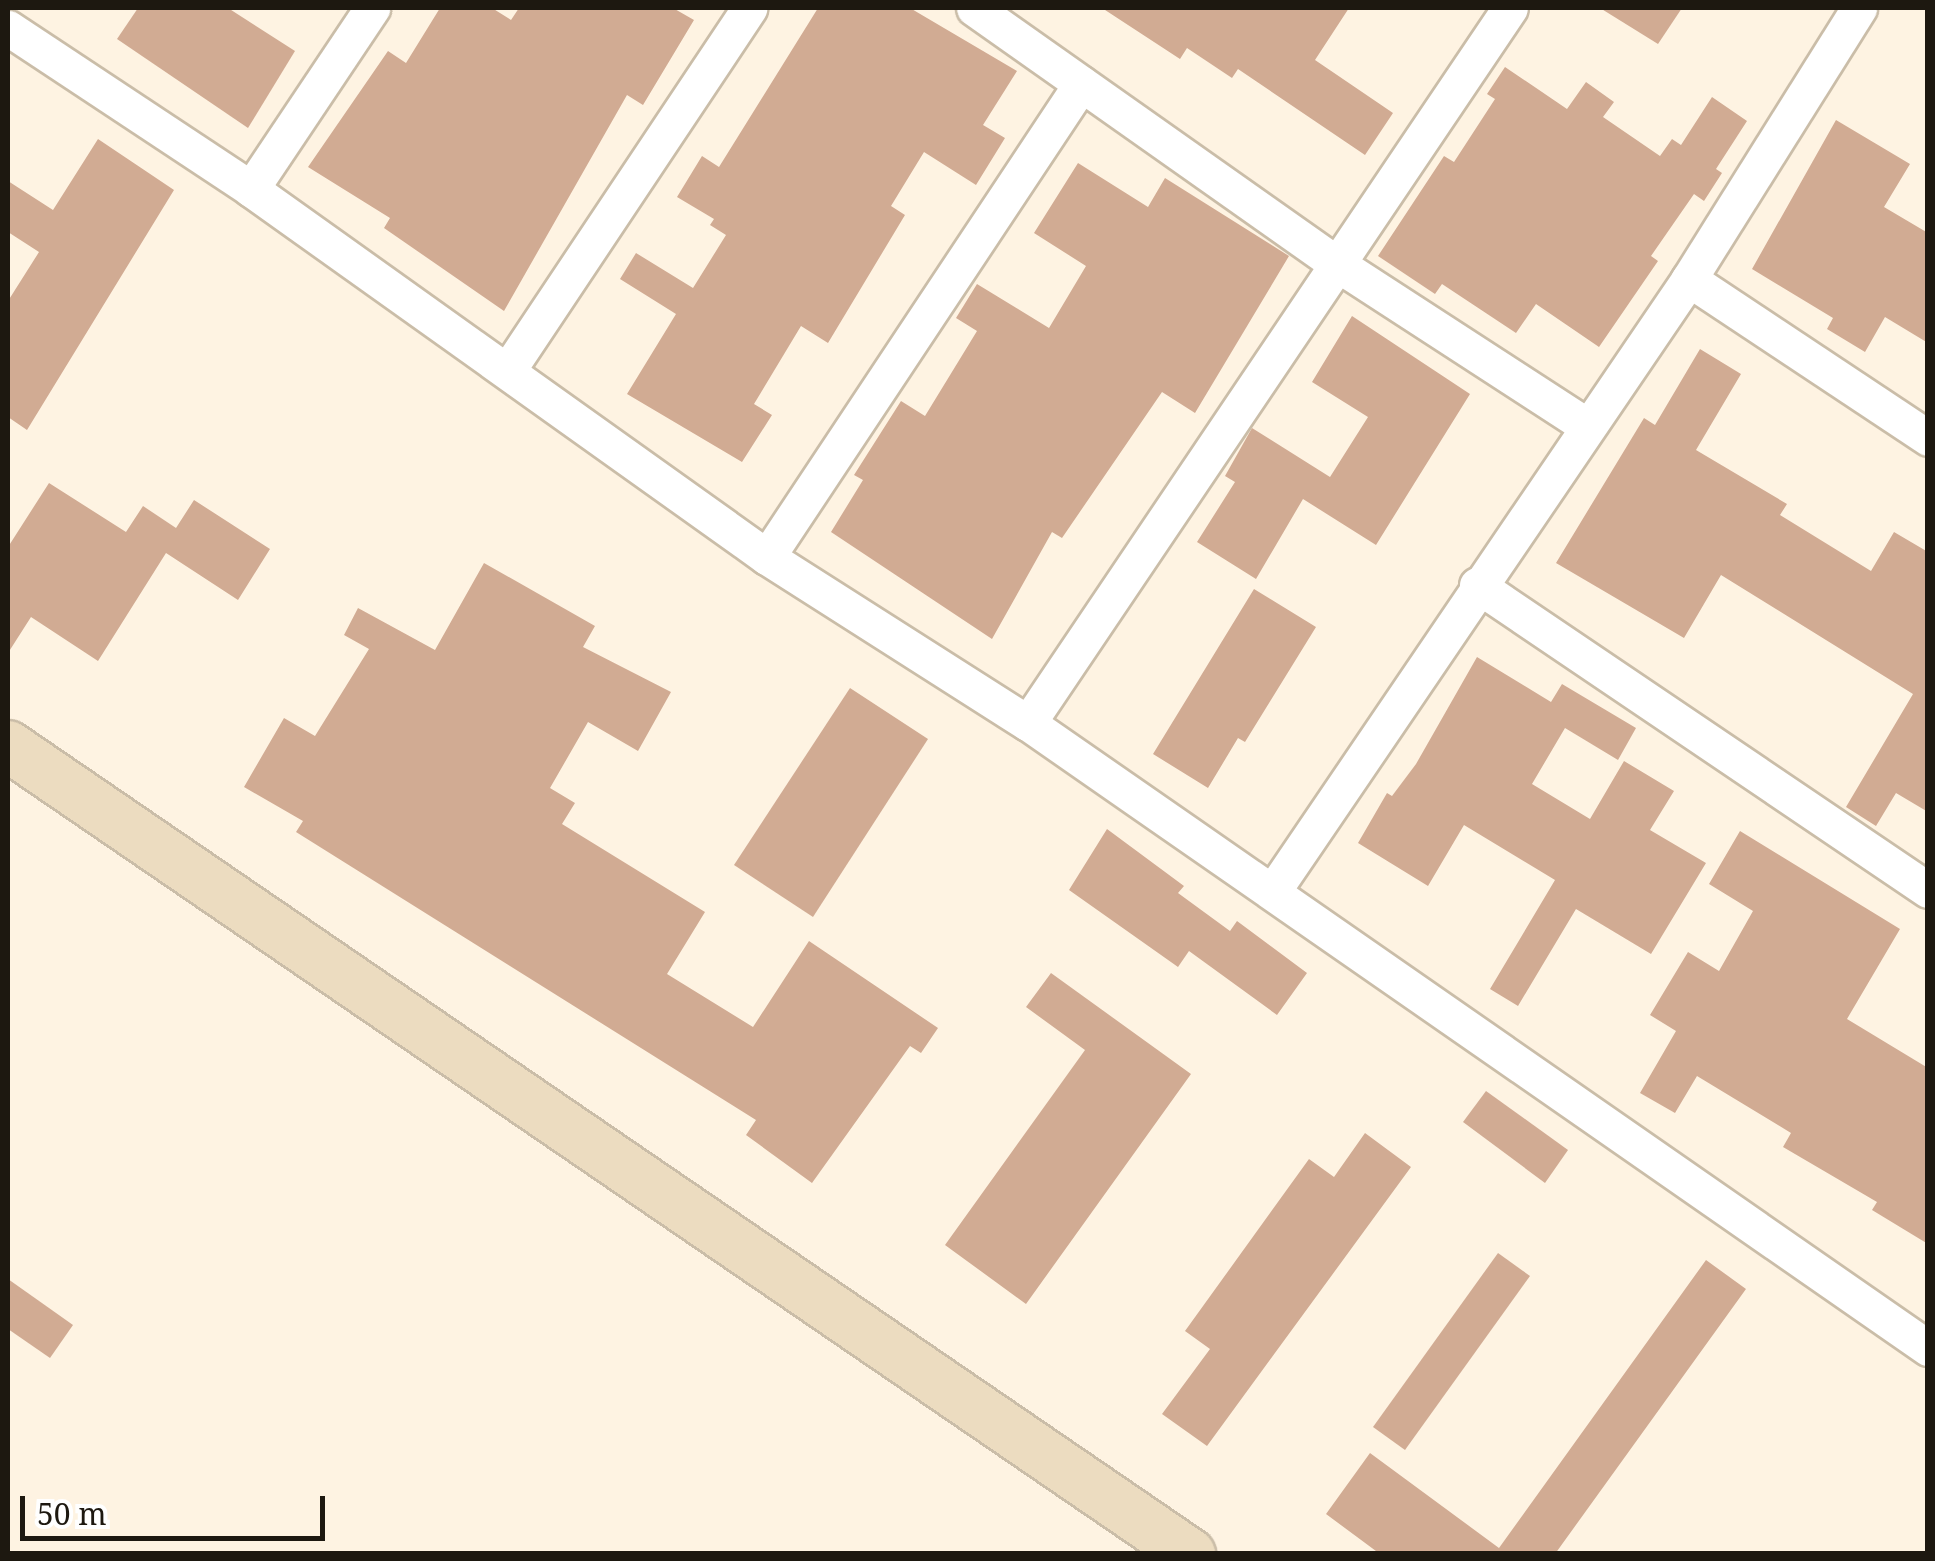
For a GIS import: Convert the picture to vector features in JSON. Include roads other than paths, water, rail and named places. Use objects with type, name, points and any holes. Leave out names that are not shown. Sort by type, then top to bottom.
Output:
[{"type":"main road","points":[[8,746],[1190,1554]]},
{"type":"street","points":[[251,189],[372,8]]},
{"type":"street","points":[[508,370],[749,8]]},
{"type":"street","points":[[974,8],[1336,263],[1584,424]]},
{"type":"street","points":[[1028,722],[1510,8]]},
{"type":"street","points":[[1273,891],[1584,424],[1689,278],[1860,8]]},
{"type":"street","points":[[8,28],[251,189],[767,558],[1028,722],[1928,1348]]},
{"type":"street","points":[[767,558],[1081,84]]},
{"type":"street","points":[[1689,278],[1928,438]]},
{"type":"street","points":[[1477,585],[1928,890]]}]
